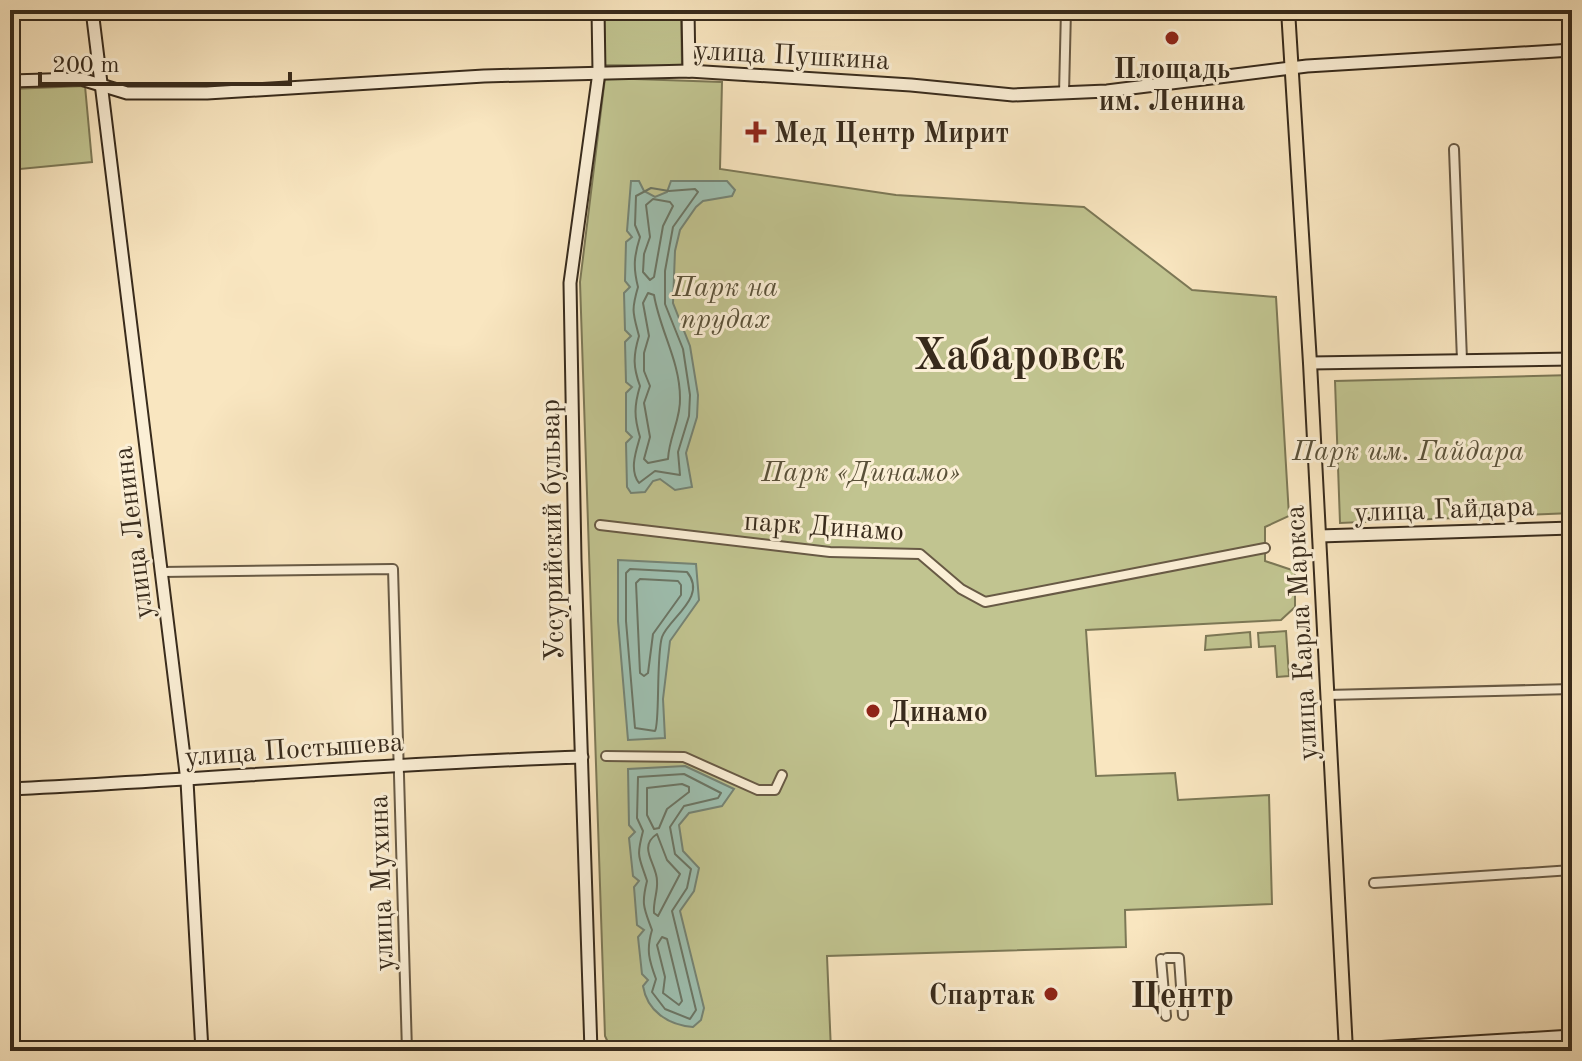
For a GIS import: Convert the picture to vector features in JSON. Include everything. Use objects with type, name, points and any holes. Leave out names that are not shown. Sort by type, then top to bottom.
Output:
[{"type":"main road","name":"улица Карла Маркса","points":[[1288,10],[1346,1050]]},
{"type":"street","name":"улица Ленина","points":[[92,10],[187,781],[202,1051]]},
{"type":"street","name":"Уссурийский бульвар","points":[[593,1047],[570,283],[599,72],[598,10]]},
{"type":"street","points":[[688,10],[689,71]]},
{"type":"street","points":[[1064,93],[1066,10]]},
{"type":"street","name":"улица Пушкина","points":[[10,81],[81,79],[127,93],[207,93],[599,72],[689,71],[911,85],[1013,95],[1064,93],[1291,69],[1572,50]]},
{"type":"street","points":[[1454,149],[1462,360]]},
{"type":"street","points":[[1310,363],[1572,359]]},
{"type":"street","name":"парк Динамо","points":[[600,525],[830,552],[920,554],[961,589],[985,602],[1265,548]]},
{"type":"street","name":"улица Гайдара","points":[[1319,536],[1572,528]]},
{"type":"street","name":"улица Мухина","points":[[161,572],[390,567],[393,571],[407,1051]]},
{"type":"street","points":[[1327,695],[1572,689]]},
{"type":"street","points":[[606,756],[684,757],[758,790],[775,790],[782,775]]},
{"type":"street","name":"улица Постышева","points":[[10,789],[187,781],[399,763],[582,757]]},
{"type":"street","points":[[1374,883],[1572,870]]},
{"type":"street","points":[[1166,1016],[1164,959],[1179,958],[1183,1015]]},
{"type":"street","points":[[1164,991],[1181,990]]},
{"type":"street","points":[[1324,1051],[1572,1036]]},
{"type":"green space","points":[[604,10],[681,10],[682,66],[605,65]]},
{"type":"green space","name":"Парк «Динамо»","points":[[605,78],[722,82],[720,169],[896,195],[1084,207],[1192,290],[1276,297],[1289,516],[1265,527],[1265,561],[1295,571],[1295,607],[1281,620],[1086,630],[1096,776],[1175,773],[1178,800],[1269,795],[1272,904],[1125,910],[1126,947],[827,956],[831,1051],[612,1051],[605,1036],[580,282]]},
{"type":"green space","points":[[85,86],[92,162],[10,170],[10,89]]},
{"type":"green space","name":"Парк им. Гайдара","points":[[1572,375],[1572,513],[1340,523],[1335,381]]},
{"type":"green space","points":[[1286,631],[1289,676],[1277,677],[1275,646],[1259,647],[1258,633]]},
{"type":"green space","points":[[1250,632],[1251,647],[1205,650],[1206,636]]},
{"type":"water","points":[[631,181],[639,181],[644,191],[655,197],[667,192],[671,181],[727,181],[735,190],[732,196],[703,201],[696,207],[680,230],[675,251],[673,303],[690,346],[698,395],[697,417],[686,453],[692,487],[675,490],[660,479],[653,481],[645,492],[631,493],[627,487],[626,443],[632,437],[626,431],[626,393],[632,387],[626,382],[625,342],[631,336],[625,330],[624,293],[630,287],[625,281],[626,242],[632,237],[627,231]]},
{"type":"water","points":[[618,560],[696,564],[699,600],[670,641],[663,699],[665,738],[628,740],[618,621]]},
{"type":"water","points":[[685,766],[734,789],[722,806],[689,813],[679,825],[683,851],[699,868],[694,891],[680,911],[704,1008],[701,1020],[693,1027],[667,1020],[654,1009],[645,995],[643,986],[648,980],[642,974],[638,937],[644,930],[637,925],[634,887],[639,881],[633,876],[629,838],[635,832],[629,825],[628,769]]},
{"type":"place","name":"Площадь им. Ленина","points":[[1172,38]]},
{"type":"place","name":"Мед Центр Мирит","points":[[756,132]]},
{"type":"place","name":"Динамо","points":[[873,711]]},
{"type":"place","name":"Спартак","points":[[1051,994]]},
{"type":"district","name":"Хабаровск","points":[[1019,354]]},
{"type":"district","name":"Центр","points":[[1182,994]]},
{"type":"park label","name":"Парк на прудах","points":[[725,302]]}]
